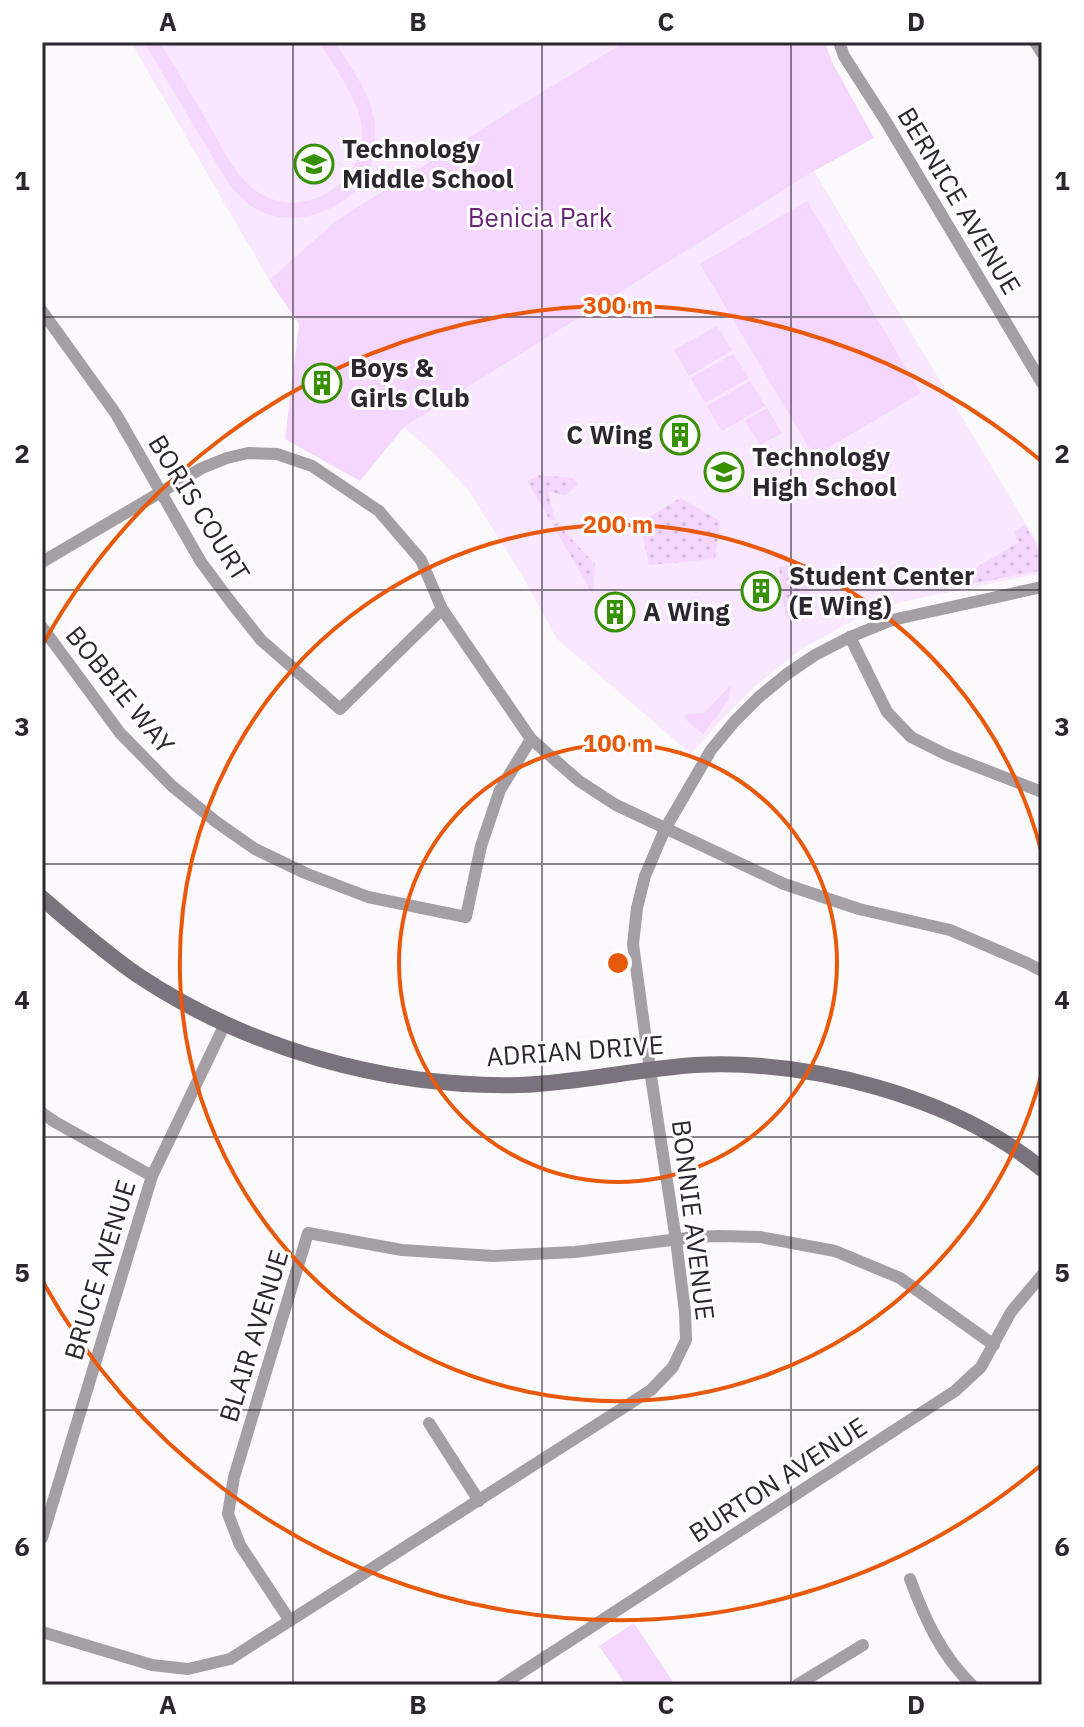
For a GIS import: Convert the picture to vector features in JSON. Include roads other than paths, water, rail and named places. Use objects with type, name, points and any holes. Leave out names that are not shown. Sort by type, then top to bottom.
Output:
[{"type":"street","name":"BERNICE AVENUE","points":[[839,42],[844,56],[1042,383]]},
{"type":"street","points":[[1035,42],[1042,53]]},
{"type":"street","name":"BORIS COURT","points":[[42,311],[116,414],[201,562],[261,640],[340,709],[442,609]]},
{"type":"street","points":[[42,562],[202,468],[227,458],[248,453],[277,454],[312,466],[379,511],[421,560],[442,609],[531,739],[579,781],[616,805],[784,884],[859,909],[950,930],[1042,971]]},
{"type":"street","name":"BONNIE AVENUE","points":[[42,1632],[152,1665],[188,1669],[230,1659],[651,1390],[673,1367],[686,1340],[676,1240],[633,944],[639,897],[665,829],[711,750],[734,722],[759,697],[815,655],[892,620],[1042,587]]},
{"type":"street","name":"BOBBIE WAY","points":[[42,627],[120,733],[172,786],[255,849],[305,873],[368,897],[466,917],[481,846],[500,790],[531,739]]},
{"type":"street","points":[[850,637],[887,712],[911,737],[947,755],[1042,792]]},
{"type":"street","name":"ADRIAN DRIVE","points":[[42,898],[136,974],[225,1024],[348,1066],[440,1082],[520,1085],[694,1066],[738,1064],[807,1071],[881,1088],[956,1116],[1024,1154],[1042,1169]]},
{"type":"street","name":"BRUCE AVENUE","points":[[42,1538],[152,1176],[225,1024]]},
{"type":"street","points":[[42,1113],[152,1176]]},
{"type":"street","name":"BLAIR AVENUE","points":[[290,1621],[240,1545],[228,1514],[234,1477],[308,1233],[402,1250],[493,1256],[575,1252],[719,1236],[760,1237],[835,1251],[900,1278],[994,1345]]},
{"type":"street","name":"BURTON AVENUE","points":[[502,1685],[955,1391],[981,1367],[1011,1312],[1042,1275]]},
{"type":"street","points":[[429,1423],[479,1501]]},
{"type":"street","points":[[910,1579],[933,1635],[972,1685]]},
{"type":"street","points":[[797,1685],[863,1645]]},
{"type":"street","points":[[816,1673],[824,1685]]},
{"type":"place","name":"Technology Middle School","points":[[314,164]]},
{"type":"place","name":"Boys & Girls Club","points":[[322,383]]},
{"type":"place","name":"C Wing","points":[[680,435]]},
{"type":"place","name":"Technology High School","points":[[724,472]]},
{"type":"place","name":"Student Center (E Wing)","points":[[761,591]]},
{"type":"place","name":"A Wing","points":[[615,612]]},
{"type":"park label","name":"Benicia Park","points":[[540,218]]}]
